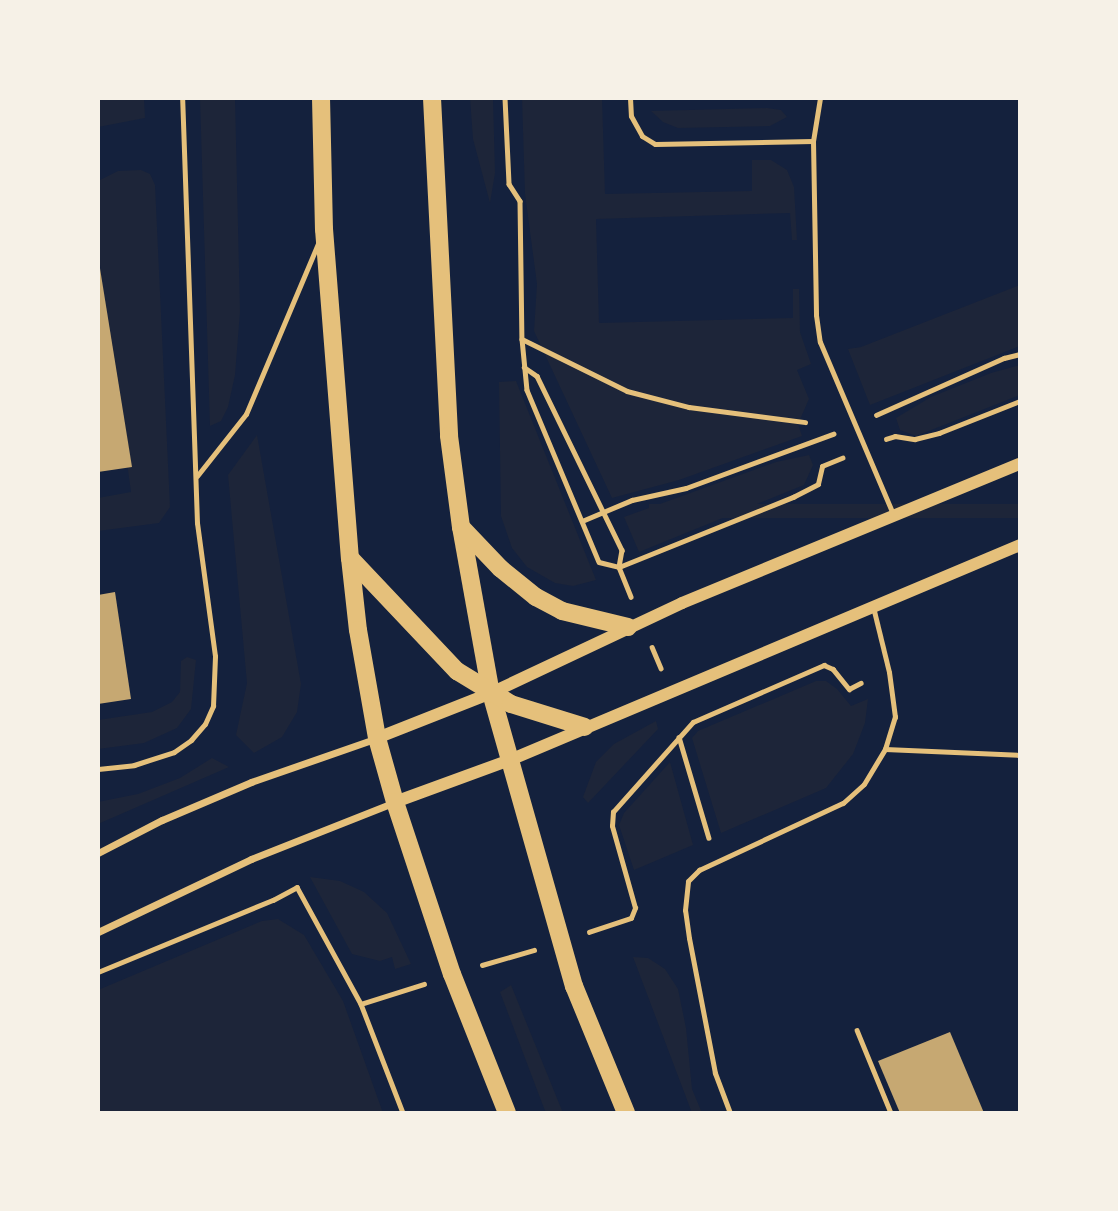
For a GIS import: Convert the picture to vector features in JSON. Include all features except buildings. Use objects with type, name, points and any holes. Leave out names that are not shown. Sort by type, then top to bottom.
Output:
[{"type":"main road","points":[[321,98],[324,229],[350,558],[358,630],[377,738],[395,802],[452,974],[507,1113]]},
{"type":"main road","points":[[432,98],[442,350],[449,436],[461,527],[491,693],[574,986],[626,1113]]},
{"type":"main road","points":[[461,527],[500,568],[536,597],[562,611],[628,627]]},
{"type":"main road","points":[[350,558],[457,671],[491,693],[521,707],[585,727]]},
{"type":"street","points":[[98,853],[162,820],[251,782],[377,738],[491,693],[628,627],[893,514],[1020,464]]},
{"type":"street","points":[[98,932],[251,859],[510,760],[1020,545]]},
{"type":"lane","points":[[98,769],[134,765],[174,752],[191,740],[205,724],[213,706],[215,656],[197,523],[182,98]]},
{"type":"lane","points":[[630,98],[631,116],[642,136],[655,144],[813,141]]},
{"type":"lane","points":[[820,98],[813,141],[816,315],[820,342],[893,514]]},
{"type":"lane","points":[[197,477],[246,414],[324,229]]},
{"type":"lane","points":[[730,1113],[715,1073],[685,909],[688,881],[699,870],[843,803],[864,784],[885,750],[895,717],[873,607]]},
{"type":"lane","points":[[885,750],[1020,755]]},
{"type":"path","points":[[505,98],[509,184],[520,201],[522,339],[527,390],[599,562],[619,567],[793,498],[818,484],[822,466],[847,456]]},
{"type":"path","points":[[522,339],[627,391],[689,407],[805,422]]},
{"type":"path","points":[[872,417],[993,363],[1020,354]]},
{"type":"path","points":[[524,367],[537,376],[622,550],[619,567],[623,577]]},
{"type":"path","points":[[885,439],[895,436],[915,439],[939,433],[1020,401]]},
{"type":"path","points":[[582,521],[632,500],[686,488],[835,433]]},
{"type":"path","points":[[361,1004],[631,918],[635,908],[611,819],[619,804],[693,722],[824,665],[833,669],[849,689],[861,683]]},
{"type":"path","points":[[679,737],[716,862]]},
{"type":"path","points":[[98,972],[273,900],[297,887],[361,1004],[403,1113]]},
{"type":"path","points":[[857,1030],[891,1113]]},
{"type":"shaded area","points":[[98,98],[144,98],[145,118],[98,127]]},
{"type":"shaded area","points":[[200,98],[235,98],[240,312],[235,375],[228,407],[221,421],[210,426]]},
{"type":"shaded area","points":[[470,98],[493,98],[495,173],[490,203],[473,139]]},
{"type":"shaded area","points":[[522,98],[602,98],[605,194],[752,191],[752,160],[771,160],[787,170],[794,187],[797,240],[792,240],[790,213],[596,219],[599,323],[793,318],[793,289],[799,289],[800,332],[811,364],[797,370],[809,399],[798,424],[802,436],[679,480],[612,498],[534,331],[537,284],[525,194]]},
{"type":"shaded area","points":[[767,108],[781,110],[787,117],[770,126],[678,128],[663,122],[651,111]]},
{"type":"shaded area","points":[[141,170],[150,174],[155,185],[170,507],[159,523],[98,531],[98,498],[131,492],[98,250],[98,181],[118,171]]},
{"type":"shaded area","points":[[1020,285],[1020,346],[870,405],[848,349],[861,347]]},
{"type":"shaded area","points":[[1020,365],[1020,395],[916,436],[900,430],[896,418],[931,397],[991,373]]},
{"type":"shaded area","points":[[516,381],[596,580],[573,586],[555,583],[527,567],[512,548],[501,516],[499,382]]},
{"type":"shaded area","points":[[257,435],[301,684],[297,712],[282,737],[254,753],[236,735],[247,683],[228,475]]},
{"type":"shaded area","points":[[809,455],[813,465],[804,485],[639,552],[624,517],[776,462]]},
{"type":"shaded area","points":[[649,504],[1020,504],[1020,518],[649,518]]},
{"type":"shaded area","points":[[187,657],[196,660],[191,709],[177,728],[144,743],[98,749],[98,720],[152,712],[172,702],[180,692],[181,661]]},
{"type":"shaded area","points":[[816,681],[826,681],[837,689],[851,706],[868,699],[865,723],[853,754],[826,788],[721,833],[692,738],[698,731]]},
{"type":"shaded area","points":[[656,721],[658,729],[588,803],[583,797],[596,762],[614,744]]},
{"type":"shaded area","points":[[212,758],[229,767],[98,824],[98,802],[138,794],[180,778]]},
{"type":"shaded area","points":[[670,762],[693,845],[634,870],[619,825],[624,813]]},
{"type":"shaded area","points":[[310,877],[340,881],[364,892],[387,913],[411,964],[395,969],[392,957],[380,961],[352,954]]},
{"type":"shaded area","points":[[278,919],[304,935],[343,1001],[383,1113],[98,1113],[98,990],[262,921]]},
{"type":"shaded area","points":[[633,957],[648,958],[665,969],[678,989],[686,1028],[692,1089],[702,1113],[692,1113]]},
{"type":"shaded area","points":[[511,985],[563,1113],[546,1113],[500,992]]}]
